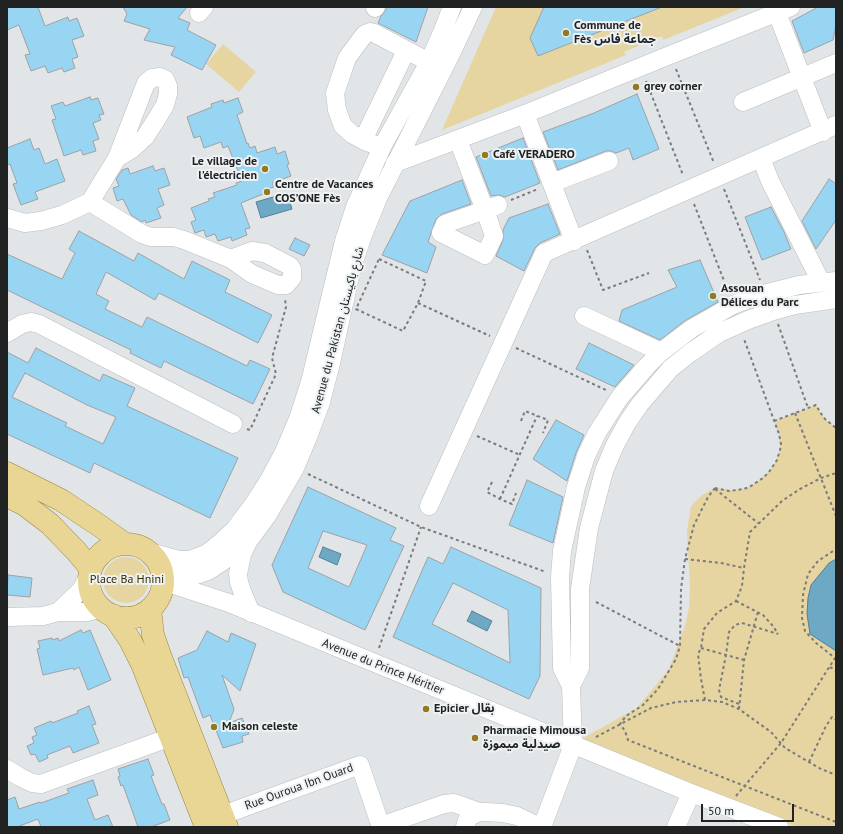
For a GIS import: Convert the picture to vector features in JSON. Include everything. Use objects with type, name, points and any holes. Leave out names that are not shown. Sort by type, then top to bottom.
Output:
[{"type":"main road","points":[[7,473],[61,500],[125,544]]},
{"type":"main road","points":[[7,496],[25,505],[50,524],[76,551],[90,573]]},
{"type":"main road","points":[[107,612],[123,618],[134,617],[150,609],[159,598],[163,578],[157,560],[149,552],[138,546],[125,544],[112,547],[103,552],[95,560],[90,573],[89,587],[91,594],[130,640],[142,664],[171,737],[219,823]]},
{"type":"main road","points":[[150,609],[153,636],[219,823]]},
{"type":"street","name":"Avenue du Pakistan شارع باكيستان","points":[[149,552],[179,560],[190,560],[206,554],[234,529],[253,505],[269,480],[284,452],[298,419],[310,382],[344,241],[355,208],[382,147],[429,62],[452,7]]},
{"type":"street","name":"Avenue du Pakistan شارع باكيستان","points":[[163,578],[186,577],[208,571],[250,539],[267,516],[295,468],[321,402],[352,267],[378,198],[450,56],[473,7]]},
{"type":"street","points":[[395,163],[525,114],[784,10],[802,77],[829,128],[544,253],[429,506]]},
{"type":"street","points":[[382,147],[363,140],[352,134],[343,126],[337,110],[335,94],[347,58],[365,34],[370,32],[429,62]]},
{"type":"street","points":[[363,140],[406,51]]},
{"type":"street","points":[[743,102],[836,63]]},
{"type":"street","points":[[525,114],[552,183],[578,239]]},
{"type":"street","points":[[458,140],[491,207]]},
{"type":"street","points":[[7,218],[25,223],[41,221],[62,215],[90,202],[117,158]]},
{"type":"street","points":[[761,158],[770,181],[832,290]]},
{"type":"street","points":[[552,183],[609,161]]},
{"type":"street","points":[[90,202],[142,234],[151,237],[174,237],[184,240],[231,259],[252,274],[278,285],[286,285],[292,278],[292,269],[287,263],[265,253],[256,251],[246,252],[231,259]]},
{"type":"street","points":[[381,827],[444,804],[454,803],[479,812],[494,812],[516,816],[541,827],[576,746],[571,686],[562,668],[560,577],[562,551],[568,518],[586,456],[597,433],[620,396],[647,366],[661,352],[691,329],[733,305],[771,291],[799,285],[832,290]]},
{"type":"street","points":[[571,686],[580,668],[581,588],[588,528],[604,471],[615,445],[627,423],[640,404],[671,368],[690,352],[719,333],[738,324],[773,311],[795,305],[832,290]]},
{"type":"street","points":[[584,316],[661,352]]},
{"type":"street","points":[[7,333],[22,324],[31,322],[39,324],[233,424]]},
{"type":"street","points":[[250,539],[242,554],[238,574],[243,594],[251,613]]},
{"type":"street","points":[[58,612],[81,590],[90,573]]},
{"type":"street","points":[[560,577],[581,588]]},
{"type":"street","name":"Avenue du Prince Héritier","points":[[163,578],[374,662],[727,808],[779,827]]},
{"type":"street","points":[[7,618],[43,616],[58,612],[107,612]]},
{"type":"street","points":[[7,769],[20,777],[41,784],[171,737]]},
{"type":"street","name":"Rue Ouroua Ibn Ouard","points":[[219,823],[360,765],[381,827]]},
{"type":"street","points":[[676,827],[691,793]]},
{"type":"street","points":[[465,826],[469,817],[479,812]]},
{"type":"path","points":[[491,207],[552,183]]},
{"type":"path","points":[[578,239],[603,290],[649,273]]},
{"type":"path","points":[[379,259],[426,281],[418,303],[403,331],[356,309],[379,259]]},
{"type":"path","points":[[233,424],[250,430],[276,374],[272,358],[286,303],[278,285]]},
{"type":"path","points":[[418,303],[620,396]]},
{"type":"path","points":[[773,311],[808,408]]},
{"type":"path","points":[[715,488],[729,491],[744,489],[758,482],[769,472],[778,457],[781,444],[779,434],[738,324]]},
{"type":"path","points":[[774,421],[816,405],[825,419],[836,428]]},
{"type":"path","points":[[522,421],[525,411],[548,420],[543,433]]},
{"type":"path","points":[[795,413],[836,516]]},
{"type":"path","points":[[500,499],[537,416]]},
{"type":"path","points":[[463,430],[520,455]]},
{"type":"path","points":[[295,468],[421,527],[560,577]]},
{"type":"path","points":[[705,700],[698,654],[704,629],[716,613],[736,601],[742,586],[750,532],[782,501],[821,478],[836,473]]},
{"type":"path","points":[[492,482],[487,492],[500,499],[512,504],[516,493]]},
{"type":"path","points":[[715,488],[758,523]]},
{"type":"path","points":[[620,724],[626,716],[643,705],[658,689],[670,671],[680,646],[681,588],[685,559],[698,515],[708,496],[715,488]]},
{"type":"path","points":[[374,662],[421,527]]},
{"type":"path","points":[[727,808],[781,743],[835,658],[816,643],[805,631],[802,618],[803,595],[808,574],[818,561],[836,549]]},
{"type":"path","points":[[685,559],[721,563],[744,568]]},
{"type":"path","points":[[581,588],[680,646]]},
{"type":"path","points":[[736,601],[758,612],[773,626],[778,634],[742,623],[735,625],[729,632],[719,690],[721,697],[739,704]]},
{"type":"path","points":[[739,709],[744,660],[758,612]]},
{"type":"path","points":[[700,648],[744,660]]},
{"type":"path","points":[[830,667],[836,671]]},
{"type":"path","points":[[576,746],[651,708],[676,702],[705,700],[722,702],[739,709],[771,732],[785,748],[836,775]]},
{"type":"path","points":[[809,762],[826,726],[832,717],[836,720]]},
{"type":"path","points":[[620,724],[625,731],[628,740],[836,822]]},
{"type":"green space","points":[[496,7],[745,7],[663,40],[662,36],[624,52],[626,55],[442,130]]},
{"type":"green space","points":[[223,44],[256,72],[239,92],[206,64]]},
{"type":"green space","points":[[816,405],[825,419],[836,428],[836,827],[798,827],[732,804],[576,742],[637,708],[669,669],[685,626],[689,607],[690,587],[687,531],[691,506],[702,495],[715,488],[733,490],[744,489],[751,486],[766,475],[774,465],[780,450],[779,434],[774,421]]},
{"type":"green space","name":"Place Ba Hnini","points":[[126,557],[139,561],[145,567],[149,580],[145,593],[139,599],[126,603],[113,599],[107,593],[103,580],[107,567],[113,561]]},
{"type":"water","points":[[287,193],[292,209],[261,218],[256,202]]},
{"type":"water","points":[[323,547],[341,554],[337,565],[319,557]]},
{"type":"water","points":[[836,559],[836,651],[810,634],[807,614],[811,585],[829,563]]},
{"type":"water","points":[[472,611],[492,621],[487,631],[467,621]]},
{"type":"building","points":[[7,7],[38,7],[45,26],[68,17],[69,21],[77,18],[84,36],[72,40],[78,57],[72,59],[75,68],[64,72],[62,68],[48,73],[45,66],[31,71],[25,55],[30,54],[19,25],[7,30]]},
{"type":"building","points":[[123,7],[187,7],[178,18],[190,23],[187,30],[216,45],[202,70],[171,55],[175,47],[144,40],[150,29],[124,21],[127,14]]},
{"type":"building","points":[[386,7],[428,7],[416,42],[378,23],[386,10]]},
{"type":"building","name":"Commune de Fès جماعة فاس","points":[[544,7],[662,7],[538,56],[530,38]]},
{"type":"building","points":[[818,7],[836,7],[836,25],[833,40],[804,53],[792,21]]},
{"type":"building","points":[[637,94],[659,149],[633,160],[629,148],[616,153],[606,151],[558,170],[543,132],[594,113]]},
{"type":"building","points":[[90,97],[91,100],[98,98],[104,114],[99,115],[101,120],[93,123],[99,139],[93,141],[96,151],[83,155],[81,150],[64,156],[52,120],[56,119],[51,106],[63,102],[65,106]]},
{"type":"building","name":"Le village de l'électricien","points":[[238,98],[243,112],[237,115],[247,144],[248,143],[250,148],[255,146],[257,153],[275,147],[277,154],[285,151],[289,164],[287,165],[291,176],[272,183],[274,187],[267,189],[268,192],[241,203],[250,228],[245,229],[247,235],[232,241],[231,237],[218,241],[215,234],[206,237],[204,230],[195,233],[191,222],[196,220],[191,208],[215,197],[213,193],[237,185],[236,183],[242,181],[228,146],[223,148],[221,142],[204,148],[200,136],[194,138],[187,117],[212,107],[211,104],[223,100],[224,103]]},
{"type":"building","points":[[523,138],[540,183],[505,197],[499,195],[491,196],[476,157]]},
{"type":"building","points":[[30,139],[34,150],[39,148],[45,164],[57,159],[65,181],[35,192],[38,199],[21,205],[13,184],[17,183],[10,164],[7,165],[7,148]]},
{"type":"building","points":[[153,166],[155,171],[164,168],[170,185],[158,189],[164,205],[157,208],[161,218],[146,223],[145,220],[142,222],[131,215],[123,199],[117,201],[113,188],[119,186],[116,179],[122,170],[128,168],[130,174]]},
{"type":"building","points":[[829,179],[836,184],[836,220],[816,249],[802,221]]},
{"type":"building","points":[[462,180],[471,204],[442,214],[436,219],[428,242],[436,247],[427,273],[382,255],[410,201]]},
{"type":"building","points":[[548,204],[560,234],[540,243],[535,248],[524,271],[496,256],[503,240],[503,230],[509,218]]},
{"type":"building","points":[[771,207],[791,249],[762,260],[745,217]]},
{"type":"building","points":[[79,231],[134,261],[138,253],[184,279],[192,261],[230,280],[225,292],[272,315],[258,343],[159,293],[155,300],[106,272],[96,294],[109,301],[105,309],[142,327],[147,317],[247,366],[250,360],[270,369],[253,404],[164,361],[161,368],[130,353],[131,350],[7,290],[7,254],[62,279],[75,253],[69,249]]},
{"type":"building","points":[[295,238],[310,245],[304,256],[289,249]]},
{"type":"building","points":[[700,260],[718,302],[686,320],[660,340],[619,321],[622,310],[677,287],[668,270]]},
{"type":"building","points":[[589,343],[634,365],[615,387],[576,369]]},
{"type":"building","points":[[36,348],[100,381],[103,374],[135,388],[127,406],[238,458],[210,518],[94,463],[90,473],[7,434],[7,352],[28,363]],"holes":[[[25,373],[87,405],[116,417],[103,444],[65,426],[67,423],[12,397]]]},
{"type":"building","points":[[556,420],[584,435],[576,453],[567,481],[533,459]]},
{"type":"building","points":[[527,480],[563,497],[553,543],[509,525]]},
{"type":"building","points":[[308,487],[396,528],[390,540],[404,546],[365,630],[283,592],[272,565]],"holes":[[[323,531],[367,545],[349,587],[308,568]]]},
{"type":"building","points":[[451,547],[541,588],[540,676],[529,699],[393,637],[428,557],[443,564]],"holes":[[[453,583],[508,610],[510,663],[432,624]]]},
{"type":"building","points":[[8,575],[32,578],[30,597],[7,595]]},
{"type":"building","points":[[81,630],[83,633],[90,630],[111,680],[88,690],[79,667],[74,670],[73,668],[43,675],[37,649],[40,648],[38,641],[52,638],[53,640],[58,638],[59,641]]},
{"type":"building","points":[[207,631],[228,642],[231,633],[256,644],[240,691],[222,675],[234,709],[229,723],[242,718],[249,734],[242,736],[243,742],[223,748],[210,715],[203,718],[188,677],[184,678],[178,658],[197,650]]},
{"type":"building","points":[[89,706],[96,724],[92,725],[99,743],[73,753],[70,746],[47,755],[48,758],[39,762],[35,754],[31,755],[27,746],[34,743],[32,737],[37,735],[34,728],[78,713],[77,711]]},
{"type":"building","points":[[148,759],[154,775],[151,776],[170,820],[151,827],[138,827],[123,785],[121,786],[118,777],[120,776],[118,769]]},
{"type":"building","points":[[93,780],[98,795],[87,799],[95,820],[108,815],[113,827],[41,827],[38,819],[17,827],[7,827],[7,800],[15,797],[19,809],[69,793],[67,789]]},
{"type":"place","name":"Commune de Fès جماعة فاس","points":[[566,33]]},
{"type":"place","name":"grey corner","points":[[636,87]]},
{"type":"place","name":"Café VERADERO","points":[[485,155]]},
{"type":"place","name":"Le village de l'électricien","points":[[265,169]]},
{"type":"place","name":"Centre de Vacances COS’ONE Fès","points":[[267,192]]},
{"type":"place","name":"Assouan Délices du Parc","points":[[713,296]]},
{"type":"place","name":"Epicier بقال","points":[[426,709]]},
{"type":"place","name":"Maison celeste","points":[[214,727]]},
{"type":"place","name":"Pharmacie Mimousa صيدلية ميموزة","points":[[475,738]]}]
